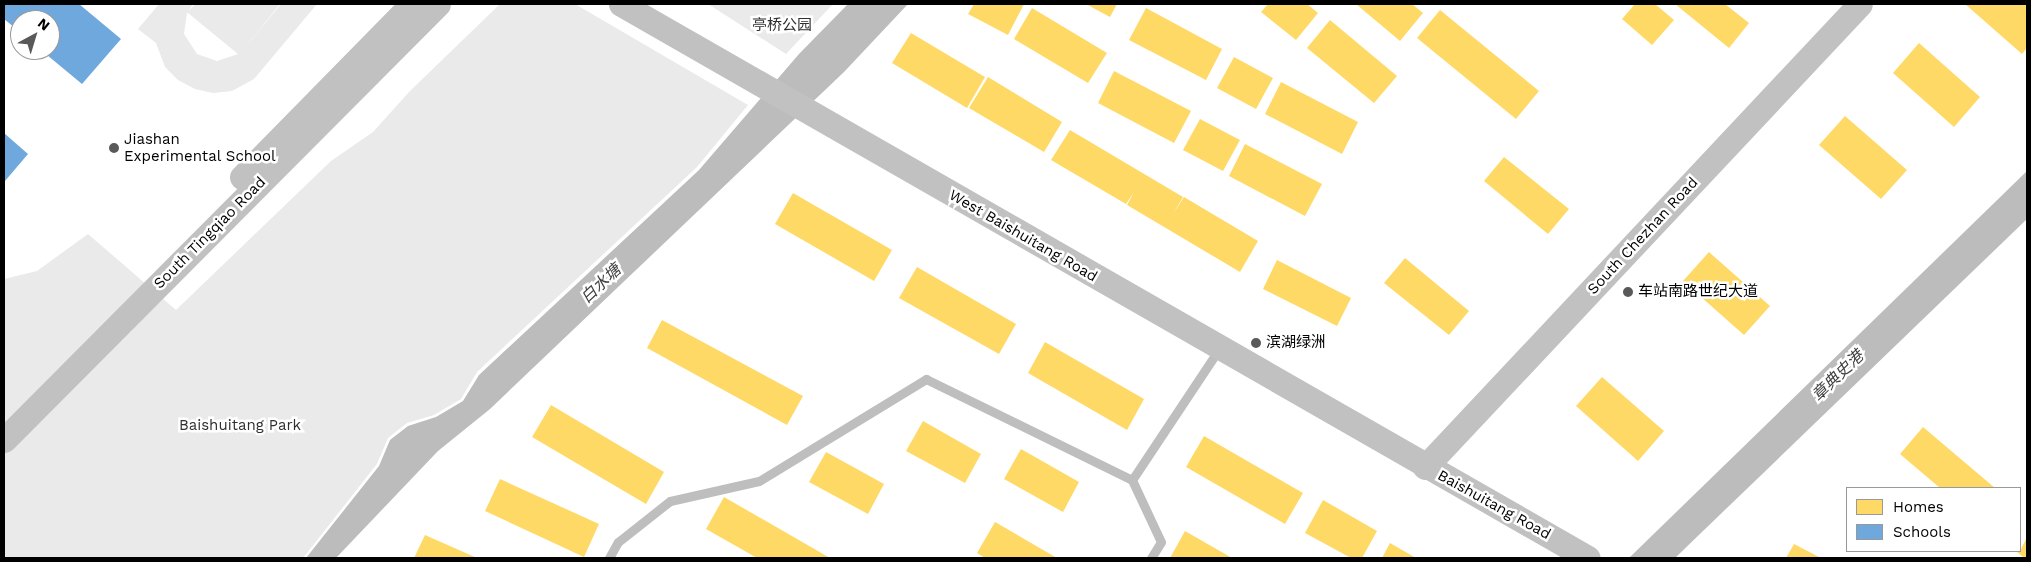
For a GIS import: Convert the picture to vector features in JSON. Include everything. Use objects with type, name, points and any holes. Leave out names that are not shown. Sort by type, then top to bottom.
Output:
[{"type":"street","name":"South Tingqiao Road","points":[[4,419],[412,4]]},
{"type":"street","name":"South Tingqiao Road","points":[[4,440],[438,4]]},
{"type":"street","name":"West Baishuitang Road","points":[[620,4],[1425,467]]},
{"type":"street","name":"South Chezhan Road","points":[[1425,467],[1860,4]]},
{"type":"street","name":"Baishuitang Road","points":[[1425,467],[1540,529],[1588,558]]},
{"type":"lane","points":[[1132,480],[1219,349]]},
{"type":"lane","points":[[609,558],[618,542],[670,501],[759,481],[926,379],[1132,480],[1161,542],[1151,558]]},
{"type":"green space","points":[[159,4],[193,4],[188,12],[195,4],[280,4],[242,51],[281,4],[317,4],[254,79],[232,91],[213,93],[195,89],[178,80],[165,67],[156,43],[138,29]],"holes":[[[188,13],[238,54],[217,61],[197,54],[184,34]]]},
{"type":"green space","name":"Baishuitang Park","points":[[500,4],[575,4],[748,105],[697,167],[477,372],[461,399],[434,415],[407,423],[388,438],[377,464],[303,558],[4,558],[4,279],[37,271],[88,234],[176,310],[331,161],[373,132],[410,91]]},
{"type":"green space","name":"亭桥公园","points":[[708,4],[833,4],[786,54]]},
{"type":"water","name":"白水塘","points":[[848,4],[908,4],[844,72],[490,409],[438,451],[336,558],[306,558],[379,466],[390,440],[408,426],[436,417],[463,401],[479,375],[699,170],[799,54]]},
{"type":"water","name":"章典史港","points":[[2027,171],[2027,219],[1675,558],[1629,558]]},
{"type":"building: Homes","points":[[974,4],[1024,4],[1008,35],[968,14]]},
{"type":"building: Homes","points":[[1086,4],[1117,4],[1110,17]]},
{"type":"building: Homes","points":[[1268,4],[1307,4],[1318,13],[1296,40],[1261,12]]},
{"type":"building: Homes","points":[[1356,4],[1412,4],[1423,13],[1400,41]]},
{"type":"building: Homes","points":[[1635,4],[1655,4],[1674,20],[1652,45],[1622,19]]},
{"type":"building: Homes","points":[[1675,4],[1725,4],[1749,23],[1729,48]]},
{"type":"building: Homes","points":[[1965,4],[2024,4],[2027,6],[2027,48],[2022,54]]},
{"type":"building: Homes","points":[[1032,8],[1107,53],[1088,83],[1014,39]]},
{"type":"building: Homes","points":[[1146,8],[1222,49],[1206,80],[1129,40]]},
{"type":"building: Homes","points":[[1440,10],[1539,91],[1516,119],[1417,38]]},
{"type":"building: Homes","points":[[1330,20],[1397,76],[1374,103],[1307,48]]},
{"type":"building: Homes","points":[[911,33],[985,77],[967,108],[892,63]]},
{"type":"building: Homes","points":[[1919,43],[1980,97],[1954,127],[1893,73]]},
{"type":"building: Homes","points":[[1234,57],[1273,78],[1256,109],[1217,88]]},
{"type":"building: Homes","points":[[1114,71],[1191,111],[1174,143],[1098,103]]},
{"type":"building: Homes","points":[[988,77],[1062,122],[1044,152],[969,108]]},
{"type":"building: Homes","points":[[1281,82],[1358,122],[1342,154],[1265,114]]},
{"type":"building: Homes","points":[[1845,116],[1907,170],[1881,199],[1819,145]]},
{"type":"building: Homes","points":[[1200,119],[1240,140],[1223,171],[1183,150]]},
{"type":"building: Homes","points":[[1070,130],[1183,197],[1173,214],[1184,197],[1258,241],[1240,272],[1127,205],[1134,192],[1126,204],[1051,160]]},
{"type":"building: Homes","points":[[1245,144],[1322,184],[1305,216],[1229,176]]},
{"type":"building: Homes","points":[[1504,157],[1569,209],[1548,234],[1484,181]]},
{"type":"building: Homes","points":[[793,193],[892,250],[874,281],[775,224]]},
{"type":"building: Homes","points":[[1709,252],[1770,306],[1744,335],[1683,281]]},
{"type":"building: Homes","points":[[1405,258],[1469,311],[1449,335],[1384,283]]},
{"type":"building: Homes","points":[[1277,260],[1351,298],[1337,326],[1263,289]]},
{"type":"building: Homes","points":[[917,267],[1016,324],[999,354],[899,298]]},
{"type":"building: Homes","points":[[662,320],[803,396],[787,425],[647,348]]},
{"type":"building: Homes","points":[[1045,342],[1144,399],[1127,430],[1028,373]]},
{"type":"building: Homes","points":[[1602,377],[1664,431],[1638,461],[1576,406]]},
{"type":"building: Homes","points":[[551,405],[664,472],[646,504],[532,437]]},
{"type":"building: Homes","points":[[923,421],[981,454],[965,483],[906,451]]},
{"type":"building: Homes","points":[[1923,427],[1994,487],[1939,487],[1900,454]]},
{"type":"building: Homes","points":[[1204,436],[1303,493],[1285,524],[1186,467]]},
{"type":"building: Homes","points":[[1021,449],[1079,482],[1063,512],[1004,479]]},
{"type":"building: Homes","points":[[826,452],[884,484],[868,514],[809,482]]},
{"type":"building: Homes","points":[[500,479],[599,524],[584,557],[485,511]]},
{"type":"building: Homes","points":[[724,497],[830,558],[757,558],[706,529]]},
{"type":"building: Homes","points":[[1323,500],[1377,531],[1362,558],[1351,558],[1305,533]]},
{"type":"building: Homes","points":[[995,522],[1057,558],[985,558],[977,553]]},
{"type":"building: Homes","points":[[1185,531],[1232,558],[1170,558]]},
{"type":"building: Homes","points":[[425,535],[477,558],[414,558]]},
{"type":"building: Homes","points":[[2027,537],[2027,558],[2024,558],[2017,552],[2021,552]]},
{"type":"building: Homes","points":[[1390,543],[1416,558],[1382,558]]},
{"type":"building: Homes","points":[[1794,544],[1821,558],[1786,558]]},
{"type":"building: Schools","points":[[4,4],[79,4],[121,39],[82,84],[53,60],[60,60],[60,10],[10,10],[10,24],[4,19]]},
{"type":"building: Schools","points":[[4,133],[28,154],[5,181],[4,180]]},
{"type":"place","name":"Jiashan Experimental School","points":[[114,148]]},
{"type":"place","name":"车站南路世纪大道","points":[[1628,292]]},
{"type":"place","name":"滨湖绿洲","points":[[1256,343]]}]
